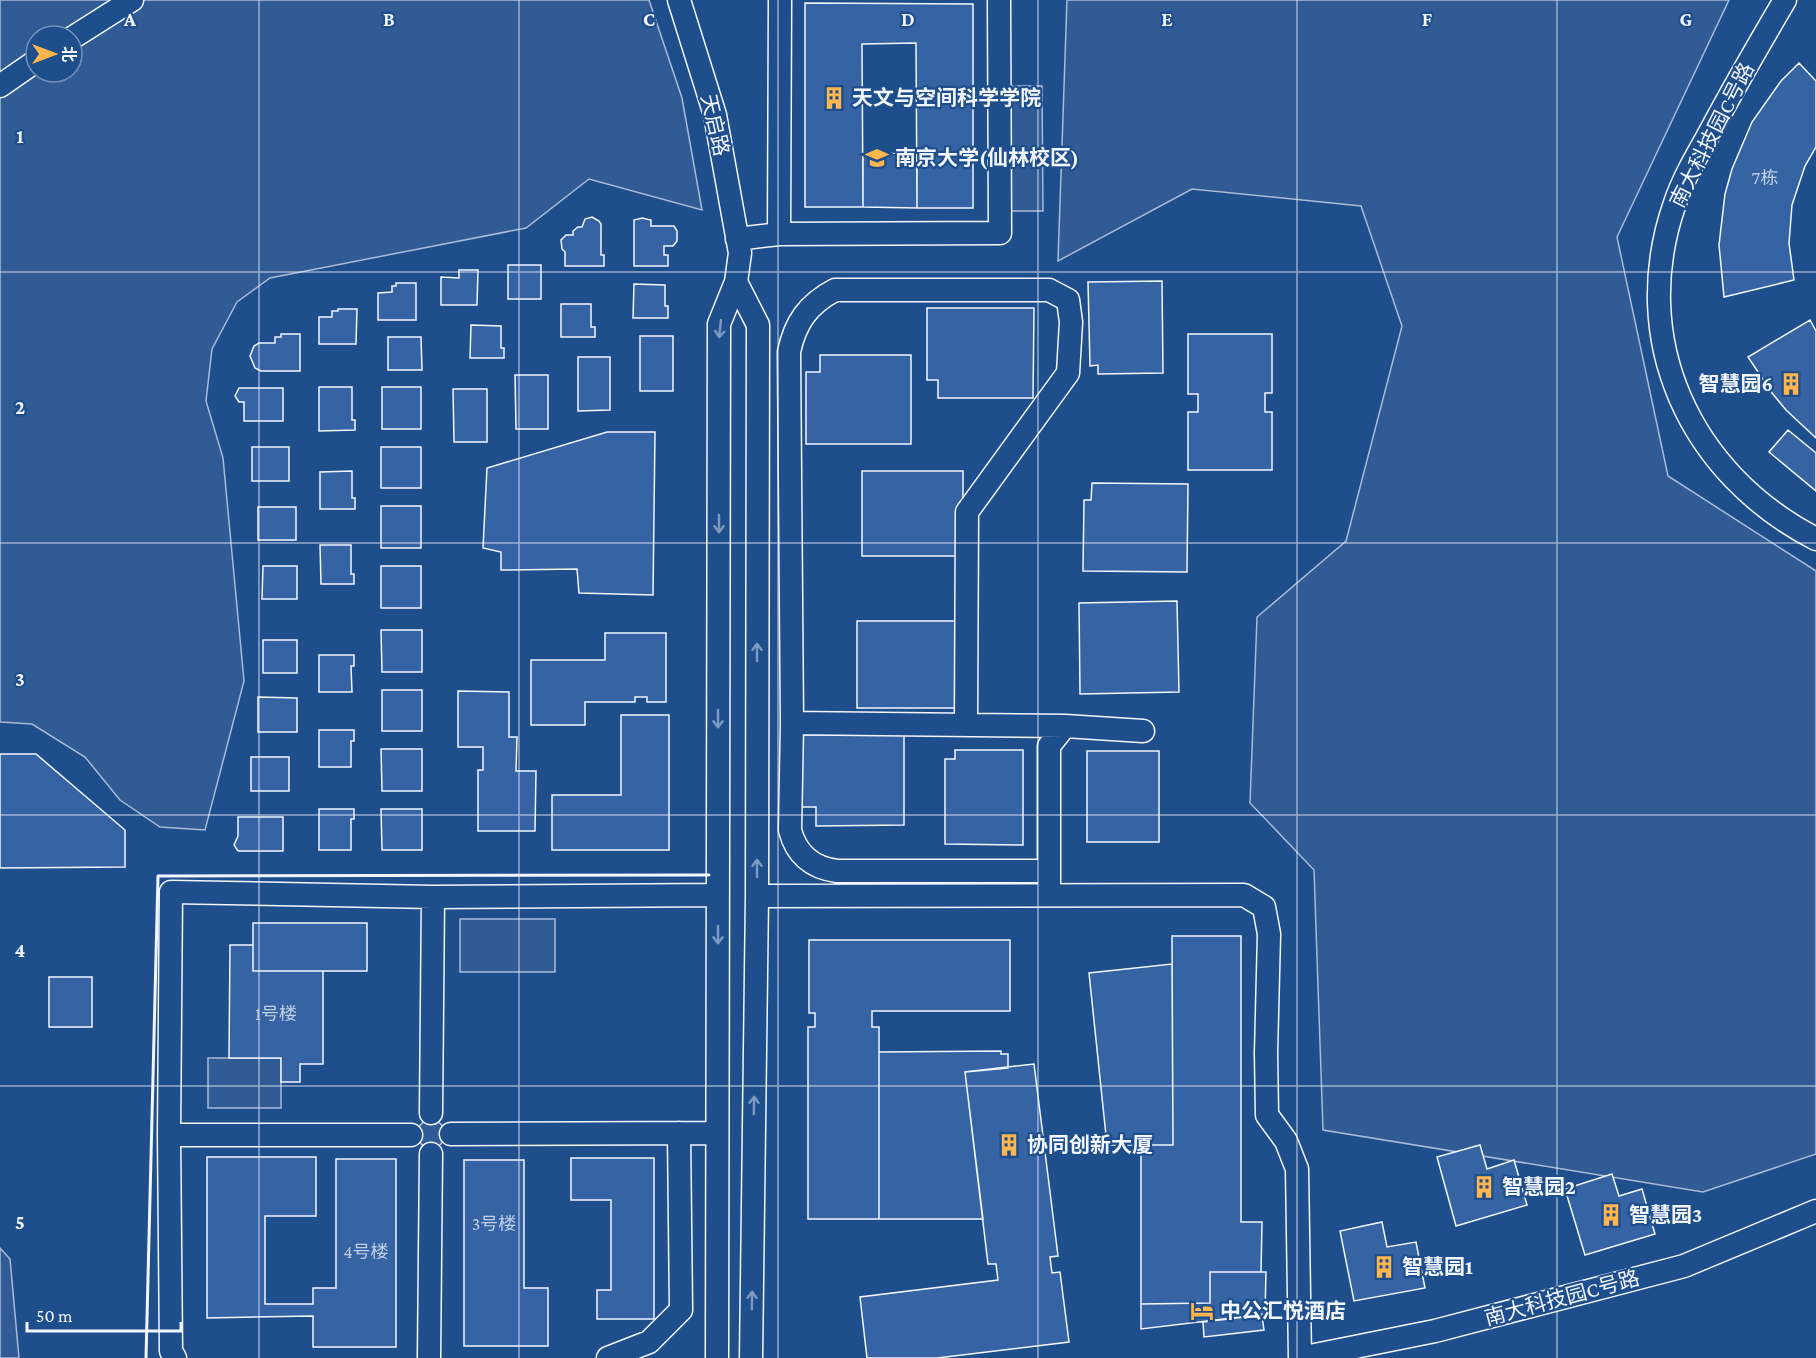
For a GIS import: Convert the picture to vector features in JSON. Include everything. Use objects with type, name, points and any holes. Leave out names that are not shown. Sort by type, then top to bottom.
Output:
[{"type":"street","points":[[84,30],[132,0]]},
{"type":"street","name":"天启路","points":[[679,0],[715,115],[739,246],[736,282],[719,324],[717,1358]]},
{"type":"street","points":[[779,234],[780,0]]},
{"type":"street","points":[[739,246],[779,234],[1000,232],[999,0]]},
{"type":"street","name":"南大科技园C号路","points":[[1785,0],[1731,93],[1678,194],[1667,228],[1662,255],[1660,309],[1663,336],[1677,389],[1687,413],[1705,444],[1733,479],[1752,498],[1773,514],[1816,539]]},
{"type":"street","points":[[0,86],[24,69]]},
{"type":"street","points":[[736,282],[758,325],[757,896],[751,1358]]},
{"type":"street","points":[[966,725],[967,512],[1068,373],[1071,322],[1068,300],[1049,290],[835,290],[814,303],[798,324],[789,352],[792,723],[790,830],[803,856],[818,867],[837,871],[1049,871]]},
{"type":"street","points":[[792,723],[1065,726],[1143,731]]},
{"type":"street","points":[[1049,896],[1049,746],[1065,726]]},
{"type":"street","points":[[175,1358],[171,1351],[169,1135],[171,892],[433,897],[718,895]]},
{"type":"street","points":[[757,896],[1244,896],[1264,907],[1269,934],[1267,1114],[1286,1141],[1297,1169],[1300,1358]]},
{"type":"street","points":[[431,1113],[433,897]]},
{"type":"street","points":[[431,1113],[443,1117],[452,1134],[443,1150],[431,1154],[415,1146],[411,1135],[414,1122],[431,1113]]},
{"type":"street","points":[[608,1358],[649,1342],[681,1310],[679,1133]]},
{"type":"street","points":[[452,1134],[717,1133]]},
{"type":"street","points":[[169,1135],[411,1135]]},
{"type":"street","points":[[429,1358],[431,1154]]},
{"type":"street","name":"南大科技园C号路","points":[[1300,1358],[1435,1331],[1684,1266],[1816,1211]]},
{"type":"shaded area","points":[[0,0],[649,0],[682,98],[702,210],[589,179],[526,228],[270,278],[237,302],[212,349],[206,401],[223,458],[244,681],[205,830],[160,827],[120,800],[85,757],[32,724],[0,722]]},
{"type":"shaded area","points":[[1067,0],[1729,0],[1617,237],[1668,476],[1816,571],[1816,1154],[1703,1192],[1323,1130],[1314,870],[1250,803],[1257,617],[1346,541],[1402,326],[1361,206],[1192,189],[1058,261]]},
{"type":"shaded area","points":[[1007,86],[1042,86],[1043,211],[1008,211]]},
{"type":"shaded area","points":[[460,919],[555,919],[555,972],[460,972]]},
{"type":"shaded area","points":[[208,1058],[281,1058],[281,1108],[208,1108]]},
{"type":"shaded area","points":[[431,1120],[441,1124],[445,1134],[441,1144],[431,1148],[421,1144],[417,1134],[421,1124]]},
{"type":"shaded area","points":[[0,1248],[10,1259],[19,1358],[0,1358]]},
{"type":"building","name":"天文与空间科学学院","points":[[805,3],[973,4],[973,208],[917,208],[916,43],[862,44],[863,207],[805,207]]},
{"type":"building","points":[[1799,63],[1816,81],[1816,147],[1805,166],[1792,205],[1789,243],[1794,280],[1724,297],[1719,245],[1725,194],[1732,169],[1752,122],[1781,81]]},
{"type":"building","points":[[863,153],[917,154],[917,208],[863,207]]},
{"type":"building","points":[[592,217],[601,224],[601,255],[604,255],[604,266],[565,266],[565,252],[562,249],[561,240],[566,235],[573,235],[573,231],[582,227],[585,219]]},
{"type":"building","points":[[642,218],[651,220],[651,226],[674,226],[677,231],[677,241],[673,246],[664,246],[664,255],[668,255],[668,266],[634,266],[634,220]]},
{"type":"building","points":[[508,265],[541,265],[541,299],[508,299]]},
{"type":"building","points":[[459,270],[478,270],[477,305],[441,305],[441,277],[459,278]]},
{"type":"building","points":[[1162,281],[1163,373],[1098,374],[1098,365],[1090,366],[1088,282]]},
{"type":"building","points":[[396,283],[416,283],[416,320],[378,320],[378,293],[392,292],[392,286],[396,286]]},
{"type":"building","points":[[634,284],[665,285],[665,306],[668,306],[668,318],[633,318]]},
{"type":"building","points":[[561,304],[591,304],[591,327],[595,327],[595,337],[561,337]]},
{"type":"building","points":[[927,308],[1034,308],[1033,398],[938,398],[938,380],[927,380]]},
{"type":"building","points":[[338,309],[357,309],[356,344],[319,344],[319,317],[332,317],[332,311],[338,311]]},
{"type":"building","name":"智慧园6","points":[[1810,320],[1816,331],[1816,438],[1786,410],[1748,357]]},
{"type":"building","points":[[471,325],[501,326],[501,348],[504,348],[504,358],[470,358]]},
{"type":"building","points":[[281,334],[300,334],[300,371],[261,371],[255,368],[250,356],[254,346],[259,343],[275,343],[275,337],[281,337]]},
{"type":"building","points":[[1188,334],[1272,334],[1272,393],[1265,393],[1265,412],[1272,412],[1272,470],[1188,470],[1188,412],[1198,412],[1198,394],[1188,394]]},
{"type":"building","points":[[640,336],[673,336],[673,391],[640,391]]},
{"type":"building","points":[[388,337],[421,337],[422,370],[388,370]]},
{"type":"building","points":[[820,355],[911,355],[911,444],[806,444],[806,372],[820,372]]},
{"type":"building","points":[[578,357],[610,357],[610,410],[578,411]]},
{"type":"building","points":[[515,375],[548,375],[548,429],[516,429]]},
{"type":"building","points":[[319,387],[352,387],[352,420],[355,420],[355,430],[319,431]]},
{"type":"building","points":[[382,387],[421,387],[421,429],[382,429]]},
{"type":"building","points":[[239,388],[283,388],[283,421],[244,421],[244,402],[239,402],[235,396]]},
{"type":"building","points":[[453,389],[487,389],[487,442],[454,442]]},
{"type":"building","points":[[1788,430],[1816,453],[1816,491],[1769,452]]},
{"type":"building","points":[[607,432],[655,432],[653,595],[579,593],[577,569],[501,570],[501,552],[483,548],[487,468]]},
{"type":"building","points":[[252,447],[289,447],[289,481],[252,481]]},
{"type":"building","points":[[381,447],[421,447],[421,488],[381,488]]},
{"type":"building","points":[[352,471],[352,498],[355,498],[355,509],[320,509],[320,472]]},
{"type":"building","points":[[862,471],[963,471],[963,556],[862,556]]},
{"type":"building","points":[[1092,483],[1188,484],[1187,572],[1083,571],[1084,500],[1091,500]]},
{"type":"building","points":[[381,506],[421,506],[421,548],[381,548]]},
{"type":"building","points":[[258,507],[296,507],[296,540],[258,540]]},
{"type":"building","points":[[320,545],[351,545],[351,574],[354,574],[354,584],[321,584]]},
{"type":"building","points":[[263,566],[297,566],[297,599],[262,599]]},
{"type":"building","points":[[381,566],[421,566],[421,608],[381,608]]},
{"type":"building","points":[[1177,601],[1179,692],[1080,694],[1079,603]]},
{"type":"building","points":[[857,621],[957,621],[957,708],[857,708]]},
{"type":"building","points":[[381,630],[422,630],[422,672],[382,672]]},
{"type":"building","points":[[605,633],[666,633],[666,702],[647,702],[647,697],[635,697],[635,702],[585,702],[585,725],[531,725],[531,660],[605,660]]},
{"type":"building","points":[[263,640],[297,640],[297,673],[263,673]]},
{"type":"building","points":[[319,655],[354,655],[354,666],[351,666],[352,692],[319,692]]},
{"type":"building","points":[[382,690],[422,690],[422,731],[382,731]]},
{"type":"building","points":[[458,691],[509,692],[509,737],[517,737],[516,771],[536,771],[535,831],[478,831],[478,770],[483,770],[483,747],[458,747]]},
{"type":"building","points":[[258,697],[297,698],[297,732],[258,732]]},
{"type":"building","points":[[621,715],[669,715],[669,850],[552,850],[552,795],[621,795]]},
{"type":"building","points":[[319,730],[354,730],[354,741],[351,741],[351,767],[319,767]]},
{"type":"building","points":[[904,734],[904,825],[816,826],[816,807],[802,807],[802,735]]},
{"type":"building","points":[[381,749],[422,749],[422,791],[382,791]]},
{"type":"building","points":[[955,750],[1023,750],[1023,845],[945,844],[945,759],[955,759]]},
{"type":"building","points":[[1087,751],[1159,751],[1159,842],[1087,842]]},
{"type":"building","points":[[0,754],[36,754],[125,830],[125,867],[0,868]]},
{"type":"building","points":[[251,757],[289,757],[289,791],[251,791]]},
{"type":"building","points":[[319,809],[354,809],[354,819],[351,819],[351,850],[319,850]]},
{"type":"building","points":[[381,809],[422,809],[422,850],[382,850]]},
{"type":"building","points":[[238,817],[283,817],[283,851],[238,851],[234,845],[238,836]]},
{"type":"building","points":[[253,923],[367,923],[367,971],[253,971]]},
{"type":"building","points":[[1172,936],[1241,936],[1241,1222],[1262,1222],[1261,1272],[1210,1272],[1210,1303],[1141,1304],[1141,1145],[1173,1145]]},
{"type":"building","points":[[809,940],[1010,940],[1010,1011],[872,1011],[872,1027],[879,1027],[879,1219],[808,1219],[808,1027],[815,1027],[815,1013],[809,1013]]},
{"type":"building","points":[[230,945],[253,945],[253,971],[323,971],[323,1064],[300,1064],[300,1082],[281,1082],[281,1058],[229,1058]]},
{"type":"building","points":[[1172,964],[1173,1145],[1107,1145],[1089,973]]},
{"type":"building","points":[[49,977],[92,977],[92,1027],[49,1027]]},
{"type":"building","points":[[1001,1051],[1001,1054],[1008,1054],[1008,1068],[965,1072],[983,1219],[879,1219],[879,1052]]},
{"type":"building","name":"协同创新大厦","points":[[1034,1064],[1058,1256],[1050,1257],[1052,1273],[1060,1272],[1069,1342],[937,1358],[867,1358],[860,1297],[998,1280],[996,1264],[988,1264],[965,1072]]},
{"type":"building","name":"智慧园2","points":[[1480,1145],[1487,1169],[1514,1160],[1527,1205],[1456,1226],[1437,1157]]},
{"type":"building","points":[[207,1157],[316,1157],[316,1216],[265,1216],[265,1304],[313,1304],[313,1288],[336,1288],[336,1159],[396,1159],[396,1347],[313,1347],[313,1316],[207,1318]]},
{"type":"building","points":[[571,1158],[654,1158],[654,1319],[597,1319],[597,1290],[611,1290],[611,1200],[571,1200]]},
{"type":"building","points":[[464,1160],[524,1160],[524,1288],[548,1288],[548,1346],[464,1346]]},
{"type":"building","name":"智慧园3","points":[[1612,1174],[1619,1196],[1642,1189],[1655,1234],[1585,1255],[1565,1189]]},
{"type":"building","name":"智慧园1","points":[[1382,1222],[1387,1247],[1416,1242],[1425,1288],[1354,1301],[1340,1231]]},
{"type":"building","points":[[1210,1272],[1266,1272],[1265,1314],[1141,1329],[1141,1304],[1210,1303]]},
{"type":"building","points":[[1262,1315],[1264,1330],[1204,1337],[1203,1322]]},
{"type":"wall","points":[[146,1358],[158,876],[709,875]]},
{"type":"place","name":"天文与空间科学学院","points":[[834,98]]},
{"type":"place","name":"南京大学(仙林校区)","points":[[877,158]]},
{"type":"place","name":"智慧园6","points":[[1791,384]]},
{"type":"place","name":"协同创新大厦","points":[[1009,1145]]},
{"type":"place","name":"智慧园2","points":[[1484,1187]]},
{"type":"place","name":"智慧园3","points":[[1611,1215]]},
{"type":"place","name":"智慧园1","points":[[1384,1267]]},
{"type":"place","name":"中公汇悦酒店","points":[[1202,1311]]}]
